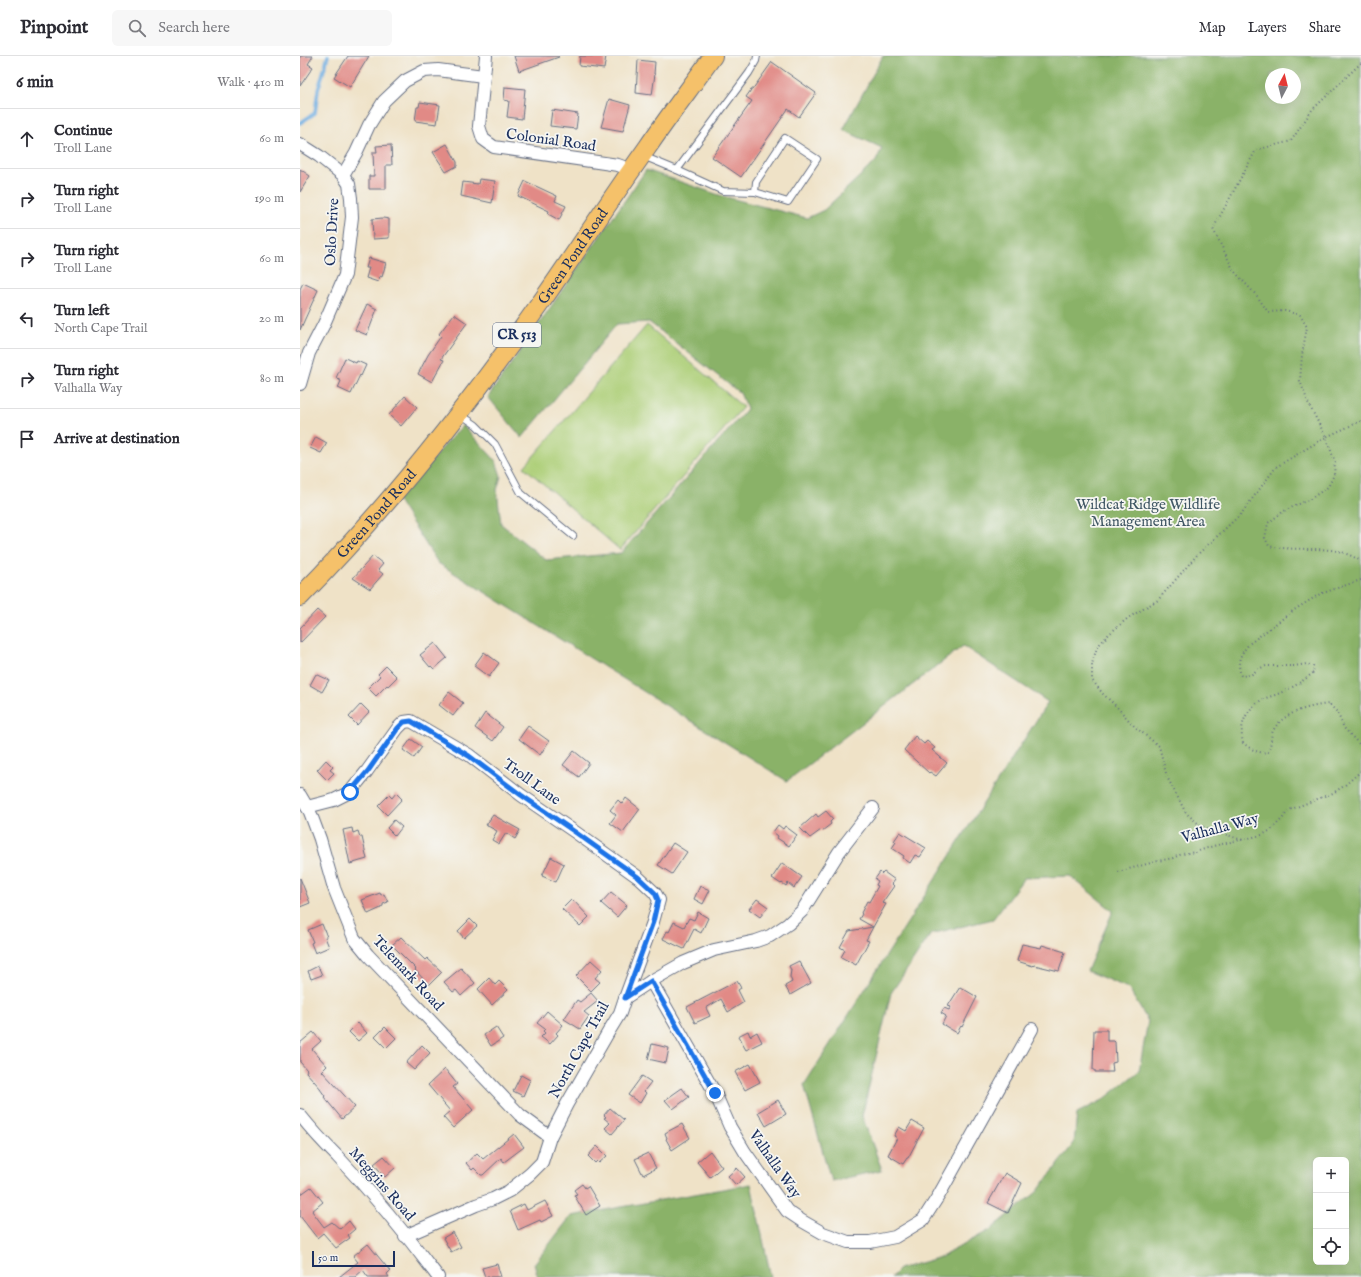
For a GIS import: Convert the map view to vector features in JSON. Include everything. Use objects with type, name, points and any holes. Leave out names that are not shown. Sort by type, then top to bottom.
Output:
[{"type":"main road","name":"Green Pond Road","points":[[300,597],[353,542],[391,498],[459,413],[527,321],[713,56]]},
{"type":"street","name":"Colonial Road","points":[[486,56],[479,126],[483,139],[494,147],[618,165],[637,163]]},
{"type":"street","points":[[300,144],[343,174],[356,153],[369,124],[384,101],[405,81],[424,71],[438,70],[483,76]]},
{"type":"street","name":"Oslo Drive","points":[[300,384],[309,354],[345,275],[348,261],[352,210],[349,184],[343,174]]},
{"type":"street","name":"Troll Lane","points":[[307,807],[334,800],[350,792],[368,771],[398,728],[404,722],[411,721],[418,724],[469,756],[521,795],[638,877],[655,893],[658,900],[653,922],[625,998]]},
{"type":"street","name":"Telemark Road","points":[[300,794],[320,839],[334,888],[354,938],[368,955],[520,1115],[550,1137]]},
{"type":"street","name":"North Cape Trail","points":[[405,1236],[493,1199],[509,1191],[530,1174],[542,1162],[550,1137],[567,1104],[620,1013],[625,998],[683,963],[714,950],[770,936],[788,924],[802,911],[839,852],[873,808]]},
{"type":"street","name":"Valhalla Way","points":[[651,981],[715,1093],[730,1127],[745,1152],[787,1211],[823,1233],[848,1242],[870,1242],[895,1237],[923,1220],[939,1196],[1032,1029]]},
{"type":"street","name":"Meggins Road","points":[[300,1115],[313,1132],[337,1156],[389,1215],[438,1277]]},
{"type":"lane","points":[[677,170],[749,73],[756,61],[757,56]]},
{"type":"lane","points":[[637,163],[677,170],[722,191],[755,192],[788,202],[817,159],[785,138],[756,182],[755,192]]},
{"type":"lane","points":[[459,413],[476,425],[495,444],[521,493],[573,536]]},
{"type":"path","points":[[1361,63],[1312,110],[1291,141],[1256,150],[1213,228],[1234,271],[1257,296],[1268,312],[1285,311],[1300,314],[1307,327],[1302,355],[1300,381],[1309,405],[1326,437],[1335,462],[1334,475],[1328,487],[1310,499],[1284,511],[1268,523],[1264,538],[1269,546],[1281,549],[1321,549],[1339,551],[1361,561]]},
{"type":"path","points":[[1242,840],[1201,826],[1186,813],[1167,777],[1159,746],[1135,727],[1103,694],[1092,680],[1092,664],[1097,647],[1109,634],[1128,618],[1158,600],[1197,554],[1241,514],[1276,467],[1326,437],[1361,420]]},
{"type":"path","points":[[1361,580],[1320,594],[1294,610],[1249,644],[1243,651],[1238,665],[1241,676],[1245,677],[1266,666],[1294,666],[1306,664],[1313,666],[1314,672],[1281,693],[1261,700],[1250,710],[1243,720],[1240,733],[1243,743],[1252,749],[1262,754],[1268,752],[1271,747],[1273,731],[1281,721],[1292,713],[1316,705],[1329,704],[1337,712],[1344,728],[1361,746]]},
{"type":"path","name":"Valhalla Way","points":[[1118,872],[1173,858],[1182,854],[1196,852],[1213,846],[1262,836],[1271,830],[1289,810],[1333,793],[1344,786],[1361,771]]},
{"type":"green space","name":"Wildcat Ridge Wildlife Management Area","points":[[883,56],[1361,56],[1361,1277],[891,1277],[899,1269],[941,1257],[990,1230],[1037,1192],[1074,1143],[1077,1113],[1103,1100],[1139,1071],[1148,1021],[1128,988],[1087,971],[1113,911],[1070,876],[1024,878],[993,919],[931,934],[891,993],[862,1116],[882,1170],[831,1181],[804,1085],[1048,702],[963,646],[787,781],[438,563],[397,499],[463,425],[496,461],[501,476],[497,490],[501,524],[546,560],[621,553],[747,409],[740,393],[649,322],[617,324],[522,438],[488,397],[646,170],[722,196],[807,218],[824,210],[876,161],[882,148],[843,130]]},
{"type":"green space","points":[[647,325],[743,407],[620,550],[524,467]]},
{"type":"green space","points":[[751,1184],[771,1277],[538,1277],[534,1264],[571,1216]]},
{"type":"building","points":[[300,56],[313,56],[308,64],[313,67],[300,86]]},
{"type":"building","points":[[348,56],[369,56],[350,87],[334,77]]},
{"type":"building","points":[[514,56],[558,56],[559,57],[519,71]]},
{"type":"building","points":[[580,56],[606,56],[604,69],[579,66]]},
{"type":"building","points":[[638,60],[655,62],[652,95],[636,93]]},
{"type":"building","points":[[772,62],[816,93],[799,117],[788,109],[741,177],[712,157],[752,101],[746,97]]},
{"type":"building","points":[[505,87],[525,89],[522,119],[507,117],[509,101],[504,100]]},
{"type":"building","points":[[609,99],[630,105],[623,131],[601,127]]},
{"type":"building","points":[[420,102],[440,105],[437,124],[415,121],[417,107],[419,107]]},
{"type":"building","points":[[552,110],[578,114],[576,129],[550,126]]},
{"type":"building","points":[[447,144],[457,162],[457,166],[446,172],[433,152]]},
{"type":"building","points":[[391,145],[392,165],[386,165],[386,189],[369,189],[369,176],[374,176],[373,152],[377,152],[376,146]]},
{"type":"building","points":[[300,169],[310,176],[300,192]]},
{"type":"building","points":[[479,179],[495,181],[492,203],[461,196],[463,182],[478,184]]},
{"type":"building","points":[[525,181],[557,196],[555,201],[566,206],[559,220],[548,214],[549,211],[518,196]]},
{"type":"building","points":[[372,219],[389,219],[389,238],[373,239]]},
{"type":"building","points":[[369,258],[386,263],[382,277],[380,276],[378,282],[366,278],[369,268],[366,268]]},
{"type":"building","points":[[303,283],[318,290],[300,330],[300,289]]},
{"type":"building","points":[[367,304],[377,309],[367,335],[355,330]]},
{"type":"building","points":[[454,314],[467,323],[441,359],[444,360],[432,382],[418,374],[428,355],[441,336],[439,334]]},
{"type":"building","points":[[345,358],[356,363],[357,361],[366,365],[351,394],[338,388],[341,381],[336,378]]},
{"type":"building","points":[[405,396],[417,407],[401,426],[389,415]]},
{"type":"building","points":[[316,437],[327,443],[321,453],[310,448]]},
{"type":"building","points":[[373,556],[383,564],[378,570],[383,574],[370,589],[353,578]]},
{"type":"building","points":[[317,610],[325,617],[300,643],[300,628]]},
{"type":"building","points":[[435,643],[447,658],[434,669],[431,666],[430,667],[420,655]]},
{"type":"building","points":[[484,652],[499,663],[489,677],[474,666]]},
{"type":"building","points":[[386,666],[397,677],[376,696],[368,688],[380,676],[378,674]]},
{"type":"building","points":[[316,674],[329,680],[322,692],[310,685]]},
{"type":"building","points":[[449,692],[463,703],[453,716],[439,705]]},
{"type":"building","points":[[361,704],[369,712],[357,725],[349,717]]},
{"type":"building","points":[[485,713],[503,727],[493,741],[475,728]]},
{"type":"building","points":[[528,726],[549,741],[540,755],[519,739]]},
{"type":"building","points":[[915,736],[924,744],[927,741],[935,748],[932,750],[947,763],[936,776],[930,772],[929,773],[904,750]]},
{"type":"building","points":[[411,739],[422,747],[414,758],[403,750]]},
{"type":"building","points":[[574,751],[589,763],[579,777],[563,765]]},
{"type":"building","points":[[326,760],[333,767],[330,770],[334,773],[327,780],[317,770]]},
{"type":"building","points":[[396,793],[402,799],[387,815],[378,806],[389,795],[392,798]]},
{"type":"building","points":[[626,798],[640,809],[623,832],[610,823],[616,815],[610,810],[618,800],[622,804]]},
{"type":"building","points":[[826,811],[833,819],[830,822],[831,824],[810,838],[800,828],[816,814],[818,817]]},
{"type":"building","points":[[493,815],[520,830],[515,839],[506,833],[499,844],[492,840],[497,831],[486,825]]},
{"type":"building","points":[[394,820],[402,827],[395,836],[387,828]]},
{"type":"building","points":[[778,825],[783,829],[785,826],[797,835],[789,846],[777,838],[778,836],[773,832]]},
{"type":"building","points":[[352,828],[353,833],[358,831],[360,837],[362,837],[367,859],[350,864],[343,830]]},
{"type":"building","points":[[900,832],[926,848],[920,857],[915,855],[910,863],[903,858],[904,856],[892,848],[896,842],[894,841]]},
{"type":"building","points":[[673,843],[687,852],[672,874],[658,865]]},
{"type":"building","points":[[551,857],[564,864],[556,882],[542,876]]},
{"type":"building","points":[[782,863],[802,877],[794,888],[788,883],[786,886],[772,878]]},
{"type":"building","points":[[880,872],[882,874],[884,872],[895,880],[892,884],[894,886],[882,903],[886,904],[873,927],[859,919],[867,901],[869,902],[878,886],[876,885],[878,881],[875,879]]},
{"type":"building","points":[[300,878],[310,903],[300,907]]},
{"type":"building","points":[[700,886],[710,890],[703,904],[694,899]]},
{"type":"building","points":[[611,892],[627,905],[617,917],[601,903]]},
{"type":"building","points":[[380,893],[381,895],[384,894],[388,902],[383,904],[381,908],[368,914],[362,900]]},
{"type":"building","points":[[572,899],[589,917],[580,926],[562,909]]},
{"type":"building","points":[[757,899],[768,907],[760,917],[749,909]]},
{"type":"building","points":[[698,912],[708,918],[701,933],[694,929],[684,949],[663,939],[667,931],[669,932],[674,922],[684,927],[689,918],[694,920]]},
{"type":"building","points":[[470,919],[477,926],[464,938],[458,931]]},
{"type":"building","points":[[322,924],[329,947],[315,953],[311,943],[313,942],[308,930]]},
{"type":"building","points":[[873,927],[866,940],[869,941],[856,965],[841,957],[845,950],[840,947],[849,931]]},
{"type":"building","points":[[401,937],[425,960],[427,958],[442,972],[429,985],[415,970],[416,969],[392,945]]},
{"type":"building","points":[[1022,944],[1041,948],[1042,945],[1065,952],[1059,971],[1017,961]]},
{"type":"building","points":[[591,960],[602,970],[595,978],[600,982],[591,991],[576,976]]},
{"type":"building","points":[[799,961],[811,983],[790,995],[785,986],[792,982],[790,977],[791,970],[789,966]]},
{"type":"building","points":[[318,966],[322,975],[311,979],[308,971]]},
{"type":"building","points":[[461,968],[475,983],[461,996],[456,990],[453,992],[444,982]]},
{"type":"building","points":[[489,978],[495,985],[499,981],[508,990],[492,1005],[478,989]]},
{"type":"building","points":[[737,981],[741,988],[738,990],[744,1002],[728,1012],[721,999],[706,1008],[710,1016],[695,1023],[687,1007]]},
{"type":"building","points":[[960,987],[977,997],[962,1027],[961,1026],[957,1033],[942,1024],[946,1016],[941,1013],[944,1008],[949,1010],[951,1007],[948,1006]]},
{"type":"building","points":[[591,993],[598,1001],[584,1012],[589,1016],[580,1029],[564,1019],[577,1000],[580,1002]]},
{"type":"building","points":[[547,1011],[563,1025],[556,1033],[558,1035],[550,1044],[541,1037],[545,1033],[543,1031],[545,1029],[537,1023]]},
{"type":"building","points":[[358,1023],[367,1033],[358,1041],[349,1032]]},
{"type":"building","points":[[385,1027],[396,1038],[386,1048],[375,1037]]},
{"type":"building","points":[[496,1027],[503,1038],[491,1046],[484,1035]]},
{"type":"building","points":[[1094,1030],[1107,1030],[1107,1041],[1115,1042],[1116,1062],[1112,1063],[1113,1072],[1095,1072],[1095,1070],[1093,1070]]},
{"type":"building","points":[[748,1031],[750,1036],[757,1032],[762,1042],[746,1050],[738,1036]]},
{"type":"building","points":[[313,1032],[321,1041],[312,1049],[327,1066],[322,1071],[355,1107],[342,1119],[324,1097],[325,1096],[321,1089],[306,1072],[307,1070],[300,1062],[300,1043]]},
{"type":"building","points":[[652,1044],[669,1048],[666,1063],[648,1059]]},
{"type":"building","points":[[422,1045],[430,1053],[414,1070],[406,1063]]},
{"type":"building","points":[[750,1064],[760,1082],[745,1090],[735,1072]]},
{"type":"building","points":[[445,1069],[457,1084],[453,1087],[473,1110],[453,1128],[443,1117],[450,1111],[428,1085]]},
{"type":"building","points":[[521,1075],[530,1080],[523,1096],[513,1091]]},
{"type":"building","points":[[642,1076],[651,1082],[644,1091],[646,1093],[640,1103],[628,1095]]},
{"type":"building","points":[[682,1088],[689,1097],[673,1109],[665,1100]]},
{"type":"building","points":[[778,1100],[786,1114],[766,1126],[758,1112]]},
{"type":"building","points":[[610,1108],[624,1120],[612,1134],[605,1128],[610,1123],[604,1118],[606,1117],[604,1115]]},
{"type":"building","points":[[912,1121],[924,1128],[908,1158],[903,1164],[888,1155],[897,1138],[894,1136],[899,1127],[906,1131]]},
{"type":"building","points":[[682,1124],[690,1138],[672,1150],[666,1139],[665,1133]]},
{"type":"building","points":[[514,1134],[524,1147],[504,1162],[501,1158],[483,1175],[481,1175],[474,1168],[472,1170],[466,1163],[477,1153],[483,1159]]},
{"type":"building","points":[[597,1146],[607,1156],[599,1163],[597,1161],[595,1163],[588,1156]]},
{"type":"building","points":[[710,1151],[722,1167],[710,1177],[697,1162]]},
{"type":"building","points":[[648,1153],[656,1168],[643,1175],[635,1159]]},
{"type":"building","points":[[384,1156],[395,1168],[385,1177],[374,1164]]},
{"type":"building","points":[[737,1168],[745,1177],[736,1185],[728,1176]]},
{"type":"building","points":[[1005,1173],[1022,1183],[1008,1213],[988,1203]]},
{"type":"building","points":[[582,1184],[585,1188],[588,1186],[600,1206],[586,1215],[574,1195],[577,1194],[574,1190]]},
{"type":"building","points":[[311,1187],[323,1202],[312,1211],[324,1227],[332,1222],[340,1229],[349,1221],[355,1229],[348,1235],[350,1238],[336,1248],[323,1233],[317,1238],[300,1216],[300,1195]]},
{"type":"building","points":[[545,1201],[553,1216],[518,1230],[510,1211],[524,1204],[527,1210]]},
{"type":"building","points":[[453,1232],[461,1247],[451,1252],[443,1238]]},
{"type":"building","points":[[368,1244],[390,1271],[387,1274],[389,1277],[368,1277],[363,1270],[355,1277],[339,1277],[358,1262],[353,1256]]},
{"type":"building","points":[[497,1264],[501,1277],[485,1277],[482,1268]]},
{"type":"waterway","points":[[300,123],[315,113],[318,90],[328,56]]},
{"type":"route","points":[[350,792],[368,771],[398,728],[404,722],[411,721],[469,756],[521,795],[638,877],[655,893],[658,900],[653,922],[625,998],[651,981],[715,1093]]}]
